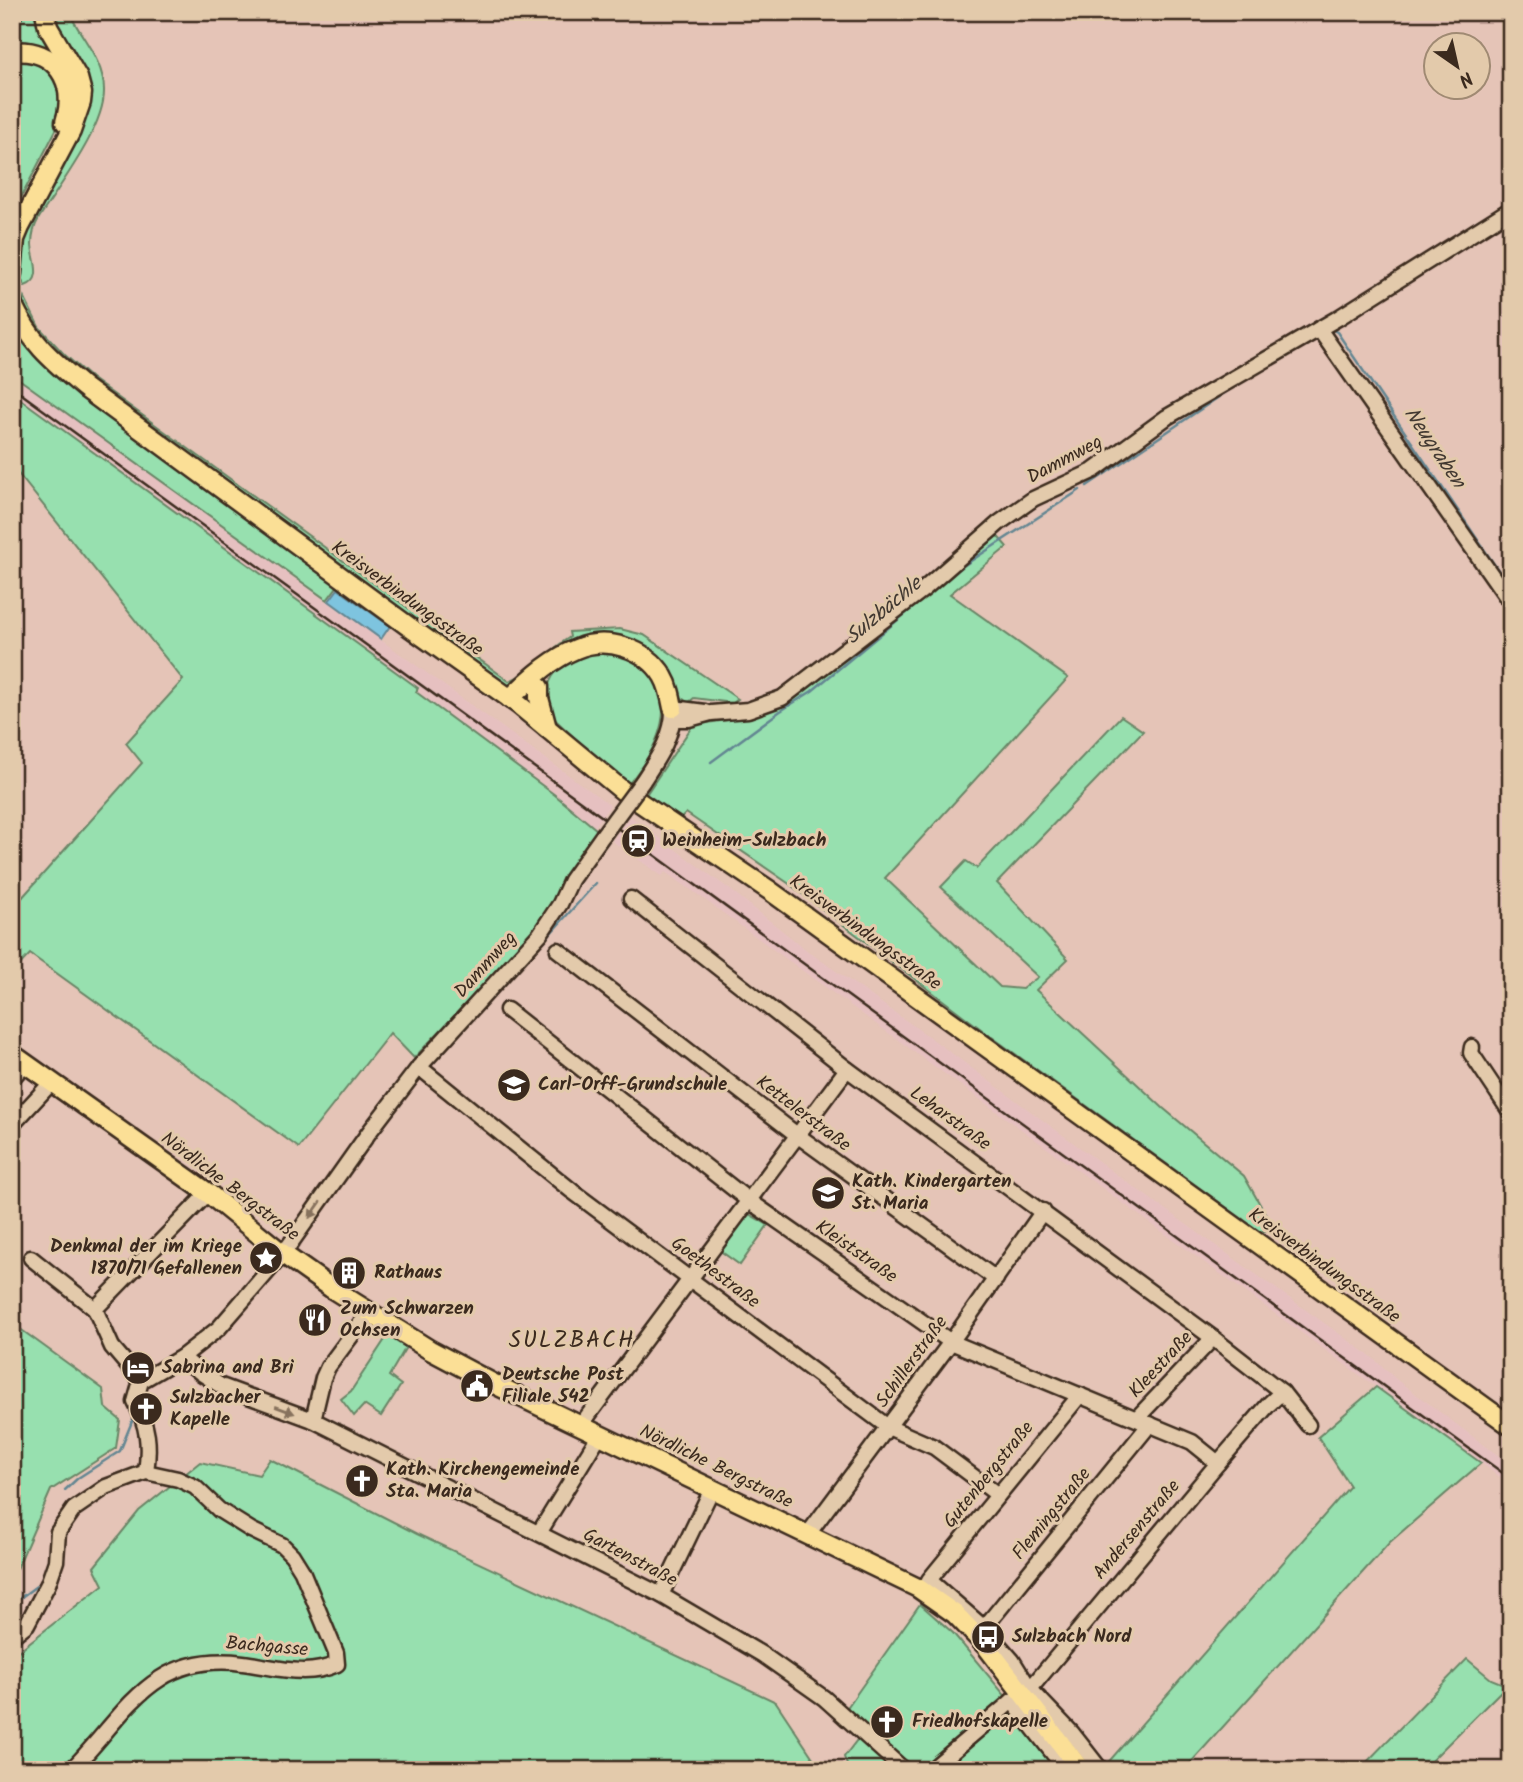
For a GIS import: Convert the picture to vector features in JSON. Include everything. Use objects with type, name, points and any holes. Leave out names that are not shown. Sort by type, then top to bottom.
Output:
[{"type":"main road","points":[[12,273],[15,239],[71,131],[81,103],[78,78],[48,27],[44,12]]},
{"type":"main road","points":[[12,52],[32,52],[55,65],[65,78],[69,101],[61,130],[12,226]]},
{"type":"main road","name":"Kreisverbindungsstraße","points":[[12,303],[31,338],[50,359],[86,389],[514,702],[623,791],[769,890],[1511,1426]]},
{"type":"main road","points":[[514,702],[525,684],[578,648],[593,644],[624,647],[637,652],[657,668],[669,689],[673,713]]},
{"type":"main road","points":[[514,702],[528,699],[554,663]]},
{"type":"main road","points":[[539,687],[539,698],[547,728]]},
{"type":"main road","name":"Nördliche Bergstraße","points":[[19,1059],[208,1194],[283,1254],[441,1356],[918,1588],[955,1614],[986,1646],[1081,1770]]},
{"type":"street","name":"Dammweg","points":[[283,1254],[419,1067],[540,934],[560,904],[571,880],[664,747],[673,713],[711,713],[760,708],[793,691],[924,589],[999,523],[1033,499],[1093,471],[1167,417],[1319,329],[1511,209]]},
{"type":"street","points":[[1319,329],[1511,603]]},
{"type":"street","name":"Leharstraße","points":[[631,900],[847,1069],[1043,1210],[1213,1338],[1282,1392],[1308,1425]]},
{"type":"street","name":"Kettelerstraße","points":[[558,950],[797,1135],[996,1279]]},
{"type":"street","name":"Kleiststraße","points":[[507,1010],[748,1200],[951,1342],[1192,1442],[1218,1463]]},
{"type":"street","points":[[1472,1047],[1471,1053],[1511,1113]]},
{"type":"street","points":[[12,1078],[19,1059]]},
{"type":"street","name":"Goethestraße","points":[[419,1067],[566,1186],[888,1427],[934,1447],[998,1495]]},
{"type":"street","points":[[581,1425],[847,1069]]},
{"type":"street","points":[[12,1125],[51,1083]]},
{"type":"street","points":[[95,1309],[208,1194]]},
{"type":"street","name":"Schillerstraße","points":[[808,1534],[951,1342],[1043,1210]]},
{"type":"street","points":[[12,1636],[27,1624],[48,1584],[56,1561],[58,1532],[74,1510],[106,1487],[146,1472],[149,1438],[135,1402],[141,1381],[182,1357],[219,1328],[283,1254]]},
{"type":"street","points":[[30,1258],[95,1309],[112,1347],[141,1381]]},
{"type":"street","points":[[313,1420],[328,1367],[369,1312]]},
{"type":"street","name":"Kleestraße","points":[[1144,1421],[1213,1338]]},
{"type":"street","name":"Gartenstraße","points":[[182,1357],[221,1386],[313,1420],[661,1595],[762,1655],[824,1698],[904,1770]]},
{"type":"street","name":"Andersenstraße","points":[[931,1770],[1022,1694],[1218,1463],[1282,1392]]},
{"type":"street","name":"Gutenbergstraße","points":[[984,1628],[929,1580],[1080,1395]]},
{"type":"street","name":"Flemingstraße","points":[[984,1628],[1144,1421]]},
{"type":"street","points":[[539,1533],[600,1434]]},
{"type":"street","name":"Bachgasse","points":[[71,1770],[139,1693],[176,1670],[209,1661],[242,1663],[285,1671],[316,1670],[337,1664],[336,1653],[302,1571],[287,1550],[219,1510],[195,1487],[178,1479],[146,1472]]},
{"type":"street","points":[[661,1595],[712,1489]]},
{"type":"street","points":[[984,1628],[1012,1660],[1022,1694],[1066,1770]]},
{"type":"street","points":[[1022,1694],[1072,1733],[1101,1770]]},
{"type":"shaded area","points":[[12,374],[610,805],[594,828],[555,795],[416,692],[418,688],[12,393]]},
{"type":"shaded area","points":[[630,816],[809,952],[1373,1358],[1397,1380],[1511,1465],[1511,1485],[697,894],[665,872],[662,876],[612,841]]},
{"type":"green space","points":[[20,12],[38,12],[59,58],[12,46],[12,25]]},
{"type":"green space","points":[[49,12],[69,12],[96,59],[104,90],[97,121],[89,138],[36,224],[32,244],[36,274],[35,279],[25,286],[19,276],[16,252],[76,131]]},
{"type":"green space","points":[[12,57],[42,62],[62,86],[58,126],[12,215]]},
{"type":"green space","points":[[24,297],[39,327],[91,378],[509,681],[570,637],[569,632],[620,629],[644,635],[738,699],[733,703],[694,698],[688,703],[611,638],[515,686],[507,686],[360,583],[88,383],[35,330],[22,305]]},
{"type":"green space","points":[[12,326],[29,349],[55,372],[339,584],[327,600],[12,374]]},
{"type":"green space","points":[[12,393],[418,688],[416,692],[555,795],[597,830],[569,870],[542,924],[414,1058],[390,1033],[299,1148],[30,954],[12,973],[12,909],[142,763],[126,743],[183,680],[12,466]]},
{"type":"green space","points":[[994,532],[1007,547],[950,594],[1068,678],[885,878],[1000,987],[1022,989],[1038,977],[941,887],[966,861],[977,868],[1121,716],[1143,731],[997,883],[1068,959],[1036,990],[1163,1108],[1244,1176],[1275,1231],[1259,1231],[985,1032],[788,883],[686,813],[676,824],[643,799],[693,725],[754,716],[779,706]]},
{"type":"green space","points":[[610,651],[633,659],[651,675],[660,690],[663,706],[662,723],[656,740],[627,786],[549,714],[547,704],[552,677],[565,663],[582,653]]},
{"type":"green space","points":[[747,1213],[768,1225],[740,1265],[719,1250]]},
{"type":"green space","points":[[12,1323],[103,1389],[105,1407],[120,1420],[116,1448],[51,1490],[12,1580]]},
{"type":"green space","points":[[388,1335],[406,1347],[389,1376],[401,1385],[381,1416],[364,1405],[354,1416],[341,1399],[351,1391]]},
{"type":"green space","points":[[1376,1387],[1481,1463],[1390,1542],[1184,1770],[1106,1770],[1104,1767],[1350,1486],[1318,1437]]},
{"type":"green space","points":[[270,1459],[417,1534],[776,1702],[821,1770],[12,1770],[12,1656],[103,1585],[94,1567],[139,1511],[200,1462],[259,1475]]},
{"type":"green space","points":[[920,1604],[953,1633],[1067,1770],[849,1770],[844,1757],[866,1728],[846,1709]]},
{"type":"green space","points":[[1467,1659],[1491,1679],[1506,1685],[1422,1770],[1359,1770]]},
{"type":"water","points":[[338,589],[390,626],[381,639],[329,601]]},
{"type":"waterway","name":"Neugraben","points":[[1329,332],[1337,332],[1511,589]]},
{"type":"waterway","name":"Sulzbächle","points":[[1087,486],[1235,386],[1315,340]]},
{"type":"waterway","name":"Sulzbächle","points":[[711,762],[812,691],[963,566],[1080,490]]},
{"type":"waterway","name":"Sulzbächle","points":[[484,1007],[596,883]]},
{"type":"waterway","name":"Sulzbächle","points":[[65,1490],[78,1478],[120,1451],[135,1414]]},
{"type":"waterway","name":"Sulzbächle","points":[[12,1604],[39,1584]]},
{"type":"railway","points":[[12,387],[1511,1479]]},
{"type":"place","name":"Weinheim-Sulzbach","points":[[638,841]]},
{"type":"place","name":"Carl-Orff-Grundschule","points":[[514,1085]]},
{"type":"place","name":"Kath. Kindergarten St. Maria","points":[[828,1193]]},
{"type":"place","name":"Denkmal der im Kriege 1870/71 Gefallenen","points":[[266,1258]]},
{"type":"place","name":"Rathaus","points":[[349,1273]]},
{"type":"place","name":"Zum Schwarzen Ochsen","points":[[315,1320]]},
{"type":"place","name":"Sabrina and Bri","points":[[138,1368]]},
{"type":"place","name":"Deutsche Post Filiale 542","points":[[477,1386]]},
{"type":"place","name":"Sulzbacher Kapelle","points":[[146,1409]]},
{"type":"place","name":"Kath. Kirchengemeinde Sta. Maria","points":[[362,1481]]},
{"type":"place","name":"Sulzbach Nord","points":[[988,1637]]},
{"type":"place","name":"Friedhofskapelle","points":[[887,1722]]},
{"type":"district","name":"SULZBACH","points":[[572,1341]]}]
